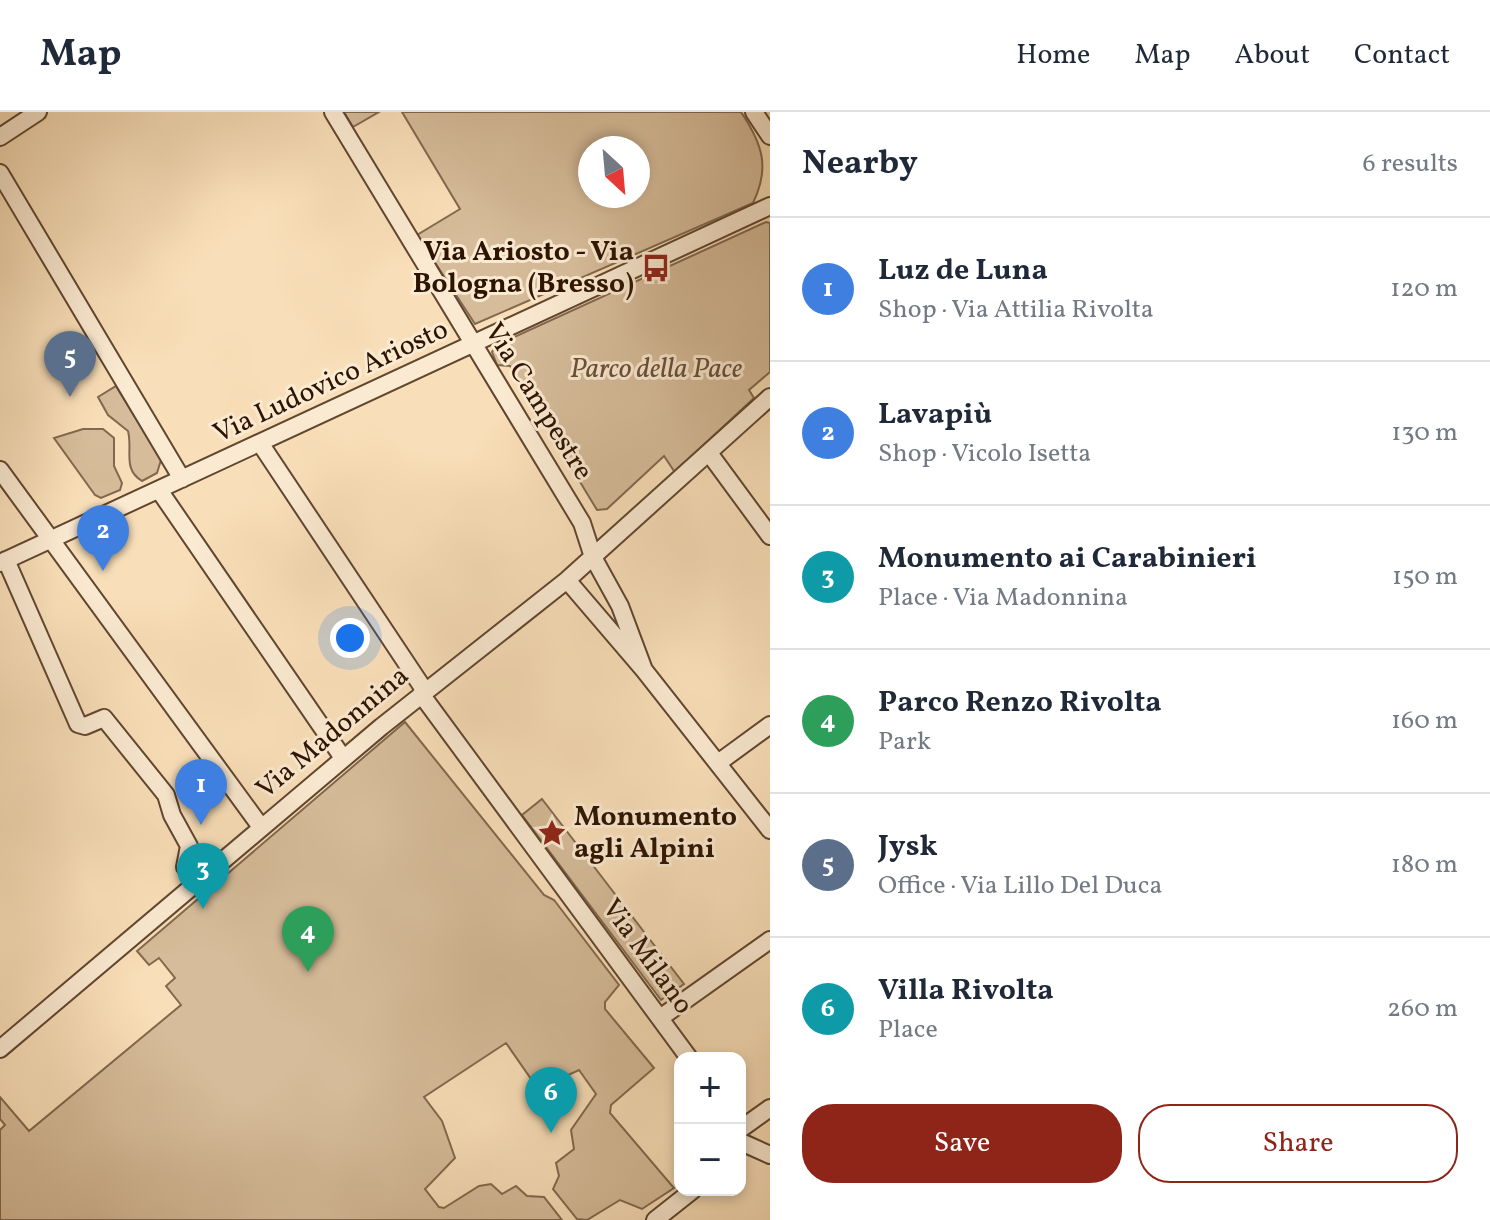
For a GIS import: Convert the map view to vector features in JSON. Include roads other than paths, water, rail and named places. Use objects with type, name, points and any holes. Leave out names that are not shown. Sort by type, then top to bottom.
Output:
[{"type":"street","points":[[0,137],[38,112]]},
{"type":"street","name":"Via Campestre","points":[[333,112],[582,523],[593,557],[620,606],[644,670]]},
{"type":"street","points":[[754,112],[770,136]]},
{"type":"street","points":[[0,173],[182,479]]},
{"type":"street","name":"Via Ludovico Ariosto","points":[[3,562],[770,206]]},
{"type":"street","name":"Via Madonnina","points":[[0,1049],[343,758],[567,580],[770,397]]},
{"type":"street","name":"Via Milano","points":[[260,443],[423,692],[685,1052]]},
{"type":"street","points":[[709,453],[770,536]]},
{"type":"street","points":[[0,470],[261,827]]},
{"type":"street","points":[[159,490],[343,758]]},
{"type":"street","points":[[3,562],[78,724],[85,726],[104,718],[166,795],[172,815],[189,846],[185,867],[197,880]]},
{"type":"street","points":[[567,580],[644,670],[770,830]]},
{"type":"street","points":[[718,763],[770,725]]},
{"type":"street","points":[[660,1018],[770,940]]},
{"type":"street","points":[[746,1130],[770,1108]]},
{"type":"street","points":[[746,1138],[770,1155]]},
{"type":"street","points":[[655,1220],[685,1196]]},
{"type":"place","name":"Via Ariosto - Via Bologna (Bresso)","points":[[656,268]]},
{"type":"place","name":"Jysk","points":[[70,397]]},
{"type":"place","name":"Lavapiù","points":[[103,571]]},
{"type":"place","name":"Luz de Luna","points":[[201,825]]},
{"type":"place","name":"Monumento agli Alpini","points":[[552,833]]},
{"type":"place","name":"Monumento ai Carabinieri","points":[[203,909]]},
{"type":"place","name":"Parco Renzo Rivolta","points":[[308,972]]},
{"type":"place","name":"Villa Rivolta","points":[[551,1133]]},
{"type":"park label","name":"Parco della Pace","points":[[656,369]]}]
